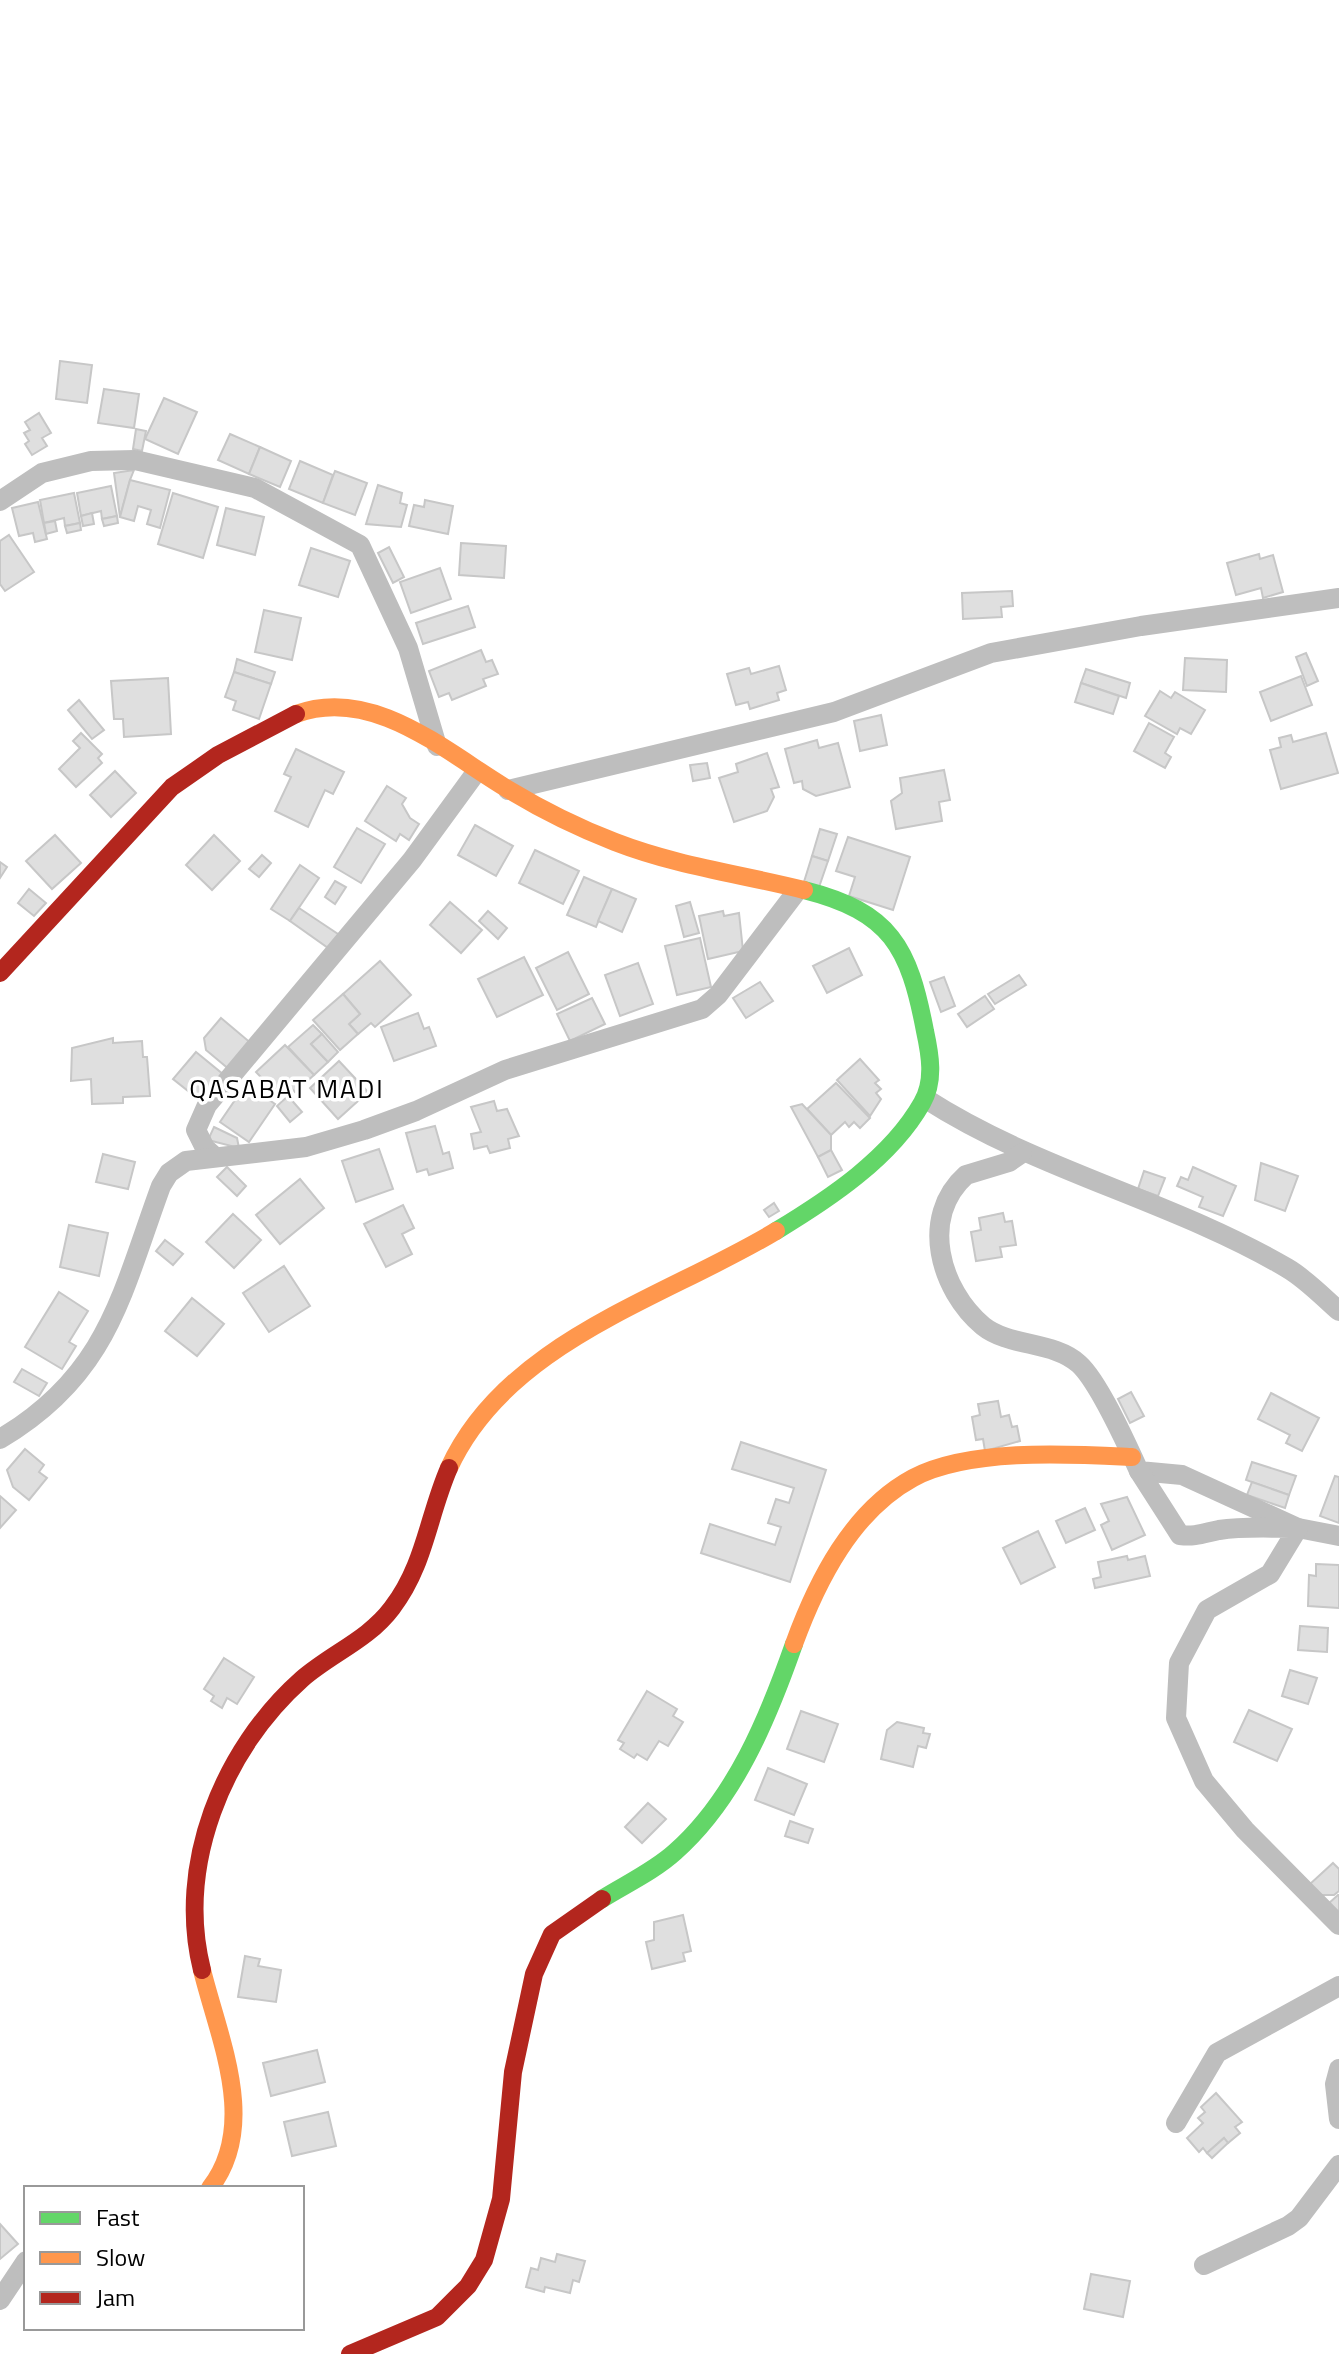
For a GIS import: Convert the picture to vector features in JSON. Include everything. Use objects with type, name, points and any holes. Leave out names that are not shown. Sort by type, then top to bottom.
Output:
[{"type":"street","points":[[0,501],[42,473],[91,461],[135,460],[179,467],[255,488],[360,545],[408,648],[437,746]]},
{"type":"street","points":[[508,790],[834,712],[991,653],[1141,626],[1339,598]]},
{"type":"street","points":[[0,973],[167,793],[191,772],[250,737],[299,713],[337,706],[385,719],[437,746],[508,790],[654,855],[847,904],[892,934],[906,957],[918,994],[931,1075],[926,1099],[876,1158],[821,1200],[743,1251],[590,1329],[538,1363],[502,1395],[464,1440],[441,1487],[418,1567],[399,1598],[375,1628],[311,1671],[266,1719],[216,1804],[193,1887],[194,1936],[235,2121],[231,2154],[211,2186]]},
{"type":"street","points":[[215,1157],[205,1148],[196,1130],[207,1105],[394,882],[477,771]]},
{"type":"street","points":[[0,1439],[46,1406],[83,1370],[116,1314],[161,1186],[169,1173],[186,1161],[306,1147],[364,1130],[416,1111],[505,1070],[702,1009],[718,995],[797,891]]},
{"type":"street","points":[[926,1099],[1022,1153],[1144,1198],[1289,1269],[1339,1311]]},
{"type":"street","points":[[1022,1153],[1009,1162],[961,1180],[939,1229],[939,1259],[957,1296],[984,1327],[1078,1364],[1180,1535],[1195,1537],[1217,1530],[1298,1528],[1339,1536]]},
{"type":"street","points":[[350,2354],[444,2311],[469,2288],[482,2265],[493,2233],[514,2068],[530,1995],[548,1936],[673,1855],[719,1804],[776,1695],[810,1603],[860,1524],[884,1499],[914,1478],[940,1467],[1048,1457],[1136,1464],[1182,1475],[1298,1528]]},
{"type":"street","points":[[1298,1528],[1270,1574],[1207,1610],[1179,1663],[1176,1718],[1204,1781],[1245,1830],[1339,1925]]},
{"type":"street","points":[[1176,2123],[1217,2053],[1339,1986]]},
{"type":"street","points":[[1339,2069],[1335,2084],[1339,2119]]},
{"type":"street","points":[[1204,2265],[1299,2218],[1339,2165]]},
{"type":"street","points":[[0,2300],[24,2264]]},
{"type":"building","points":[[60,361],[92,365],[87,403],[56,399]]},
{"type":"building","points":[[104,389],[139,394],[134,428],[98,423]]},
{"type":"building","points":[[164,398],[197,412],[178,454],[145,439]]},
{"type":"building","points":[[39,413],[51,433],[42,438],[47,446],[32,455],[25,444],[29,441],[24,433],[30,430],[25,422]]},
{"type":"building","points":[[136,429],[146,431],[142,451],[133,449]]},
{"type":"building","points":[[230,434],[260,447],[249,474],[218,460]]},
{"type":"building","points":[[260,447],[291,461],[280,487],[249,474]]},
{"type":"building","points":[[300,461],[333,475],[323,503],[289,489]]},
{"type":"building","points":[[134,470],[130,480],[120,517],[114,473]]},
{"type":"building","points":[[335,471],[367,483],[355,515],[323,503]]},
{"type":"building","points":[[130,480],[170,490],[160,528],[147,524],[151,510],[138,506],[134,521],[120,517]]},
{"type":"building","points":[[378,485],[402,493],[400,503],[407,505],[401,527],[366,524]]},
{"type":"building","points":[[111,486],[117,516],[102,519],[101,511],[81,516],[77,493]]},
{"type":"building","points":[[74,493],[80,523],[65,526],[64,518],[44,523],[40,500]]},
{"type":"building","points":[[173,493],[218,507],[203,558],[158,544]]},
{"type":"building","points":[[425,500],[453,506],[448,534],[409,526],[414,505],[424,507]]},
{"type":"building","points":[[38,502],[47,539],[35,542],[33,533],[19,536],[12,508]]},
{"type":"building","points":[[226,508],[264,517],[255,555],[217,545]]},
{"type":"building","points":[[92,513],[94,524],[83,526],[81,516]]},
{"type":"building","points":[[117,516],[118,523],[104,526],[102,519]]},
{"type":"building","points":[[55,521],[57,531],[46,534],[44,523]]},
{"type":"building","points":[[80,523],[81,530],[67,533],[65,526]]},
{"type":"building","points":[[9,535],[34,572],[5,591],[0,584],[0,541]]},
{"type":"building","points":[[461,543],[506,546],[504,578],[459,575]]},
{"type":"building","points":[[389,547],[404,577],[393,583],[378,553]]},
{"type":"building","points":[[311,548],[350,561],[338,597],[299,585]]},
{"type":"building","points":[[1259,554],[1260,559],[1273,555],[1283,592],[1263,598],[1261,588],[1236,595],[1227,563]]},
{"type":"building","points":[[440,568],[451,599],[411,613],[400,582]]},
{"type":"building","points":[[1012,591],[1013,606],[1001,607],[1002,617],[963,619],[962,593]]},
{"type":"building","points":[[468,606],[475,627],[423,644],[416,623]]},
{"type":"building","points":[[264,610],[301,618],[292,660],[255,652]]},
{"type":"building","points":[[481,650],[486,662],[492,660],[498,674],[483,679],[486,686],[452,700],[449,693],[439,697],[429,671]]},
{"type":"building","points":[[1306,653],[1318,681],[1307,686],[1296,657]]},
{"type":"building","points":[[1185,658],[1227,660],[1226,692],[1183,690]]},
{"type":"building","points":[[237,659],[275,672],[271,684],[234,672]]},
{"type":"building","points":[[779,666],[786,690],[777,693],[779,700],[750,709],[748,702],[736,705],[727,674],[749,668],[751,674]]},
{"type":"building","points":[[1086,669],[1130,683],[1126,698],[1081,683]]},
{"type":"building","points":[[234,672],[271,684],[259,719],[233,710],[236,701],[225,697]]},
{"type":"building","points":[[1301,676],[1312,705],[1271,721],[1260,692]]},
{"type":"building","points":[[168,678],[171,734],[124,737],[123,719],[114,719],[111,681]]},
{"type":"building","points":[[1081,683],[1119,696],[1113,714],[1075,702]]},
{"type":"building","points":[[1160,691],[1171,698],[1175,692],[1205,710],[1191,734],[1180,728],[1177,734],[1145,716]]},
{"type":"building","points":[[79,700],[104,730],[92,739],[68,710]]},
{"type":"building","points":[[881,715],[887,745],[860,751],[854,721]]},
{"type":"building","points":[[1149,723],[1174,737],[1165,753],[1171,757],[1165,768],[1134,751]]},
{"type":"building","points":[[81,733],[102,754],[98,758],[102,763],[76,787],[59,769],[80,748],[73,741]]},
{"type":"building","points":[[1326,733],[1338,773],[1281,789],[1270,750],[1281,747],[1279,738],[1291,735],[1293,742]]},
{"type":"building","points":[[817,740],[819,748],[838,743],[850,787],[816,796],[803,789],[802,781],[794,783],[785,749]]},
{"type":"building","points":[[296,749],[344,772],[333,794],[325,790],[308,827],[275,811],[291,777],[284,774]]},
{"type":"building","points":[[767,753],[779,787],[771,789],[774,797],[767,811],[734,822],[719,778],[738,772],[736,764]]},
{"type":"building","points":[[707,763],[710,778],[693,781],[690,765]]},
{"type":"building","points":[[944,770],[950,800],[939,802],[942,821],[896,829],[891,801],[902,793],[900,778]]},
{"type":"building","points":[[115,771],[136,793],[111,817],[90,795]]},
{"type":"building","points":[[387,786],[406,798],[402,804],[410,818],[419,824],[409,840],[400,834],[396,841],[365,821]]},
{"type":"building","points":[[475,825],[513,846],[496,876],[458,855]]},
{"type":"building","points":[[357,828],[385,844],[361,883],[334,867]]},
{"type":"building","points":[[820,829],[837,834],[828,861],[812,856]]},
{"type":"building","points":[[55,835],[81,863],[52,889],[26,861]]},
{"type":"building","points":[[214,835],[240,861],[212,890],[186,865]]},
{"type":"building","points":[[848,837],[910,857],[893,910],[849,896],[855,877],[836,871]]},
{"type":"building","points":[[535,850],[579,871],[563,904],[519,883]]},
{"type":"building","points":[[262,855],[271,863],[259,877],[249,869]]},
{"type":"building","points":[[812,856],[828,861],[818,890],[803,885]]},
{"type":"building","points":[[0,862],[7,867],[0,878]]},
{"type":"building","points":[[300,865],[319,878],[290,921],[271,909]]},
{"type":"building","points":[[584,877],[612,889],[596,927],[567,915]]},
{"type":"building","points":[[335,881],[346,887],[335,904],[325,897]]},
{"type":"building","points":[[29,889],[46,903],[34,916],[18,903]]},
{"type":"building","points":[[612,889],[636,899],[622,932],[598,921]]},
{"type":"building","points":[[450,902],[482,930],[461,953],[430,925]]},
{"type":"building","points":[[690,902],[699,933],[684,937],[676,906]]},
{"type":"building","points":[[299,908],[341,936],[331,950],[290,921]]},
{"type":"building","points":[[488,911],[507,928],[498,939],[479,921]]},
{"type":"building","points":[[723,911],[724,916],[739,913],[743,951],[708,959],[699,916]]},
{"type":"building","points":[[700,938],[711,987],[677,995],[665,946]]},
{"type":"building","points":[[849,948],[862,975],[827,993],[813,966]]},
{"type":"building","points":[[568,952],[589,994],[557,1010],[536,968]]},
{"type":"building","points":[[524,957],[543,995],[497,1017],[478,979]]},
{"type":"building","points":[[380,961],[411,995],[375,1027],[371,1023],[358,1034],[349,1024],[360,1014],[343,994]]},
{"type":"building","points":[[638,963],[653,1004],[620,1016],[605,975]]},
{"type":"building","points":[[1019,975],[1026,985],[995,1004],[988,994]]},
{"type":"building","points":[[944,977],[955,1006],[941,1012],[930,982]]},
{"type":"building","points":[[760,982],[773,1001],[746,1018],[733,998]]},
{"type":"building","points":[[343,994],[360,1014],[349,1024],[358,1034],[340,1050],[313,1020]]},
{"type":"building","points":[[985,996],[994,1009],[967,1027],[958,1014]]},
{"type":"building","points":[[592,998],[605,1024],[570,1041],[557,1014]]},
{"type":"building","points":[[418,1013],[424,1029],[429,1027],[436,1046],[394,1061],[381,1027]]},
{"type":"building","points":[[221,1018],[252,1044],[230,1070],[206,1050],[204,1038]]},
{"type":"building","points":[[313,1025],[322,1034],[311,1044],[328,1062],[314,1075],[288,1047]]},
{"type":"building","points":[[322,1034],[338,1052],[328,1062],[311,1044]]},
{"type":"building","points":[[113,1038],[113,1043],[142,1041],[143,1057],[147,1057],[150,1096],[123,1097],[123,1103],[92,1104],[91,1079],[71,1081],[72,1048]]},
{"type":"building","points":[[285,1045],[314,1075],[295,1092],[290,1087],[280,1097],[256,1072]]},
{"type":"building","points":[[196,1052],[224,1075],[202,1102],[173,1079]]},
{"type":"building","points":[[860,1059],[879,1080],[875,1083],[881,1089],[876,1093],[881,1099],[870,1116],[837,1080]]},
{"type":"building","points":[[339,1061],[368,1092],[338,1119],[310,1088]]},
{"type":"building","points":[[836,1083],[870,1118],[860,1128],[854,1122],[849,1127],[845,1122],[831,1135],[807,1109]]},
{"type":"building","points":[[246,1084],[275,1104],[249,1142],[220,1122]]},
{"type":"building","points":[[288,1096],[302,1112],[290,1122],[277,1106]]},
{"type":"building","points":[[494,1101],[497,1111],[507,1109],[519,1136],[508,1139],[510,1148],[490,1153],[487,1146],[474,1149],[471,1134],[481,1132],[471,1107]]},
{"type":"building","points":[[802,1104],[831,1135],[831,1150],[818,1157],[791,1107]]},
{"type":"building","points":[[435,1126],[443,1154],[449,1152],[453,1168],[429,1175],[427,1169],[417,1172],[406,1133]]},
{"type":"building","points":[[214,1127],[237,1138],[239,1148],[208,1140]]},
{"type":"building","points":[[379,1149],[393,1189],[356,1202],[342,1161]]},
{"type":"building","points":[[831,1150],[842,1170],[828,1177],[818,1157]]},
{"type":"building","points":[[103,1154],[135,1162],[128,1189],[96,1182]]},
{"type":"building","points":[[1261,1163],[1298,1176],[1285,1211],[1255,1200]]},
{"type":"building","points":[[227,1167],[246,1186],[237,1196],[217,1177]]},
{"type":"building","points":[[1193,1167],[1236,1186],[1223,1216],[1199,1207],[1203,1197],[1177,1186],[1181,1177],[1188,1180]]},
{"type":"building","points":[[1144,1171],[1165,1178],[1158,1196],[1138,1189]]},
{"type":"building","points":[[300,1179],[324,1208],[280,1244],[256,1215]]},
{"type":"building","points":[[774,1203],[779,1211],[769,1217],[764,1210]]},
{"type":"building","points":[[403,1205],[414,1228],[402,1234],[412,1254],[386,1267],[364,1224]]},
{"type":"building","points":[[1003,1213],[1005,1222],[1012,1221],[1016,1245],[1000,1247],[1002,1257],[976,1261],[971,1232],[981,1230],[979,1218]]},
{"type":"building","points":[[233,1214],[261,1240],[234,1268],[206,1242]]},
{"type":"building","points":[[69,1225],[108,1233],[99,1276],[60,1267]]},
{"type":"building","points":[[165,1240],[183,1254],[173,1265],[156,1251]]},
{"type":"building","points":[[284,1266],[310,1306],[269,1332],[243,1293]]},
{"type":"building","points":[[59,1292],[88,1311],[69,1342],[76,1346],[62,1369],[25,1347]]},
{"type":"building","points":[[192,1298],[224,1324],[197,1356],[165,1331]]},
{"type":"building","points":[[22,1369],[47,1383],[39,1396],[14,1382]]},
{"type":"building","points":[[1131,1392],[1144,1416],[1130,1423],[1118,1399]]},
{"type":"building","points":[[1271,1393],[1319,1418],[1302,1451],[1286,1443],[1290,1435],[1258,1419]]},
{"type":"building","points":[[998,1401],[1001,1417],[1009,1415],[1012,1427],[1017,1426],[1020,1441],[985,1451],[983,1439],[976,1440],[972,1417],[980,1415],[978,1404]]},
{"type":"building","points":[[741,1442],[826,1470],[790,1582],[701,1553],[710,1524],[775,1545],[781,1527],[768,1523],[776,1499],[789,1503],[794,1488],[732,1469]]},
{"type":"building","points":[[25,1449],[44,1465],[39,1472],[47,1478],[29,1500],[13,1487],[7,1470]]},
{"type":"building","points":[[1252,1462],[1296,1476],[1289,1495],[1246,1480]]},
{"type":"building","points":[[1335,1476],[1339,1477],[1339,1523],[1320,1516]]},
{"type":"building","points":[[1252,1482],[1289,1495],[1285,1508],[1247,1495]]},
{"type":"building","points":[[0,1496],[16,1510],[0,1528]]},
{"type":"building","points":[[1127,1497],[1145,1535],[1112,1550],[1101,1525],[1109,1521],[1101,1504]]},
{"type":"building","points":[[1085,1508],[1095,1530],[1066,1543],[1056,1521]]},
{"type":"building","points":[[1038,1531],[1055,1567],[1021,1584],[1003,1548]]},
{"type":"building","points":[[1127,1556],[1128,1560],[1145,1556],[1150,1576],[1095,1588],[1093,1579],[1101,1577],[1098,1562]]},
{"type":"building","points":[[1316,1564],[1339,1565],[1339,1608],[1308,1606],[1309,1575],[1316,1576]]},
{"type":"building","points":[[1300,1626],[1328,1628],[1327,1652],[1298,1650]]},
{"type":"building","points":[[224,1658],[254,1677],[237,1704],[227,1698],[222,1708],[211,1701],[214,1696],[204,1689]]},
{"type":"building","points":[[1290,1670],[1317,1678],[1308,1704],[1282,1696]]},
{"type":"building","points":[[647,1691],[677,1709],[673,1716],[683,1722],[668,1746],[659,1741],[647,1760],[637,1754],[634,1758],[620,1749],[624,1743],[618,1740]]},
{"type":"building","points":[[1249,1710],[1292,1729],[1277,1761],[1234,1742]]},
{"type":"building","points":[[801,1711],[838,1724],[824,1762],[787,1749]]},
{"type":"building","points":[[897,1722],[924,1728],[923,1733],[930,1734],[926,1748],[918,1746],[913,1767],[881,1759],[887,1730]]},
{"type":"building","points":[[768,1768],[807,1784],[794,1815],[755,1800]]},
{"type":"building","points":[[648,1803],[666,1819],[642,1843],[625,1827]]},
{"type":"building","points":[[790,1821],[813,1829],[808,1843],[785,1836]]},
{"type":"building","points":[[1333,1863],[1339,1869],[1339,1891],[1334,1895],[1320,1895],[1310,1884]]},
{"type":"building","points":[[1339,1895],[1339,1915],[1328,1904]]},
{"type":"building","points":[[683,1915],[691,1951],[683,1953],[685,1961],[652,1969],[646,1942],[654,1940],[654,1922]]},
{"type":"building","points":[[245,1956],[260,1959],[258,1966],[281,1970],[276,2002],[238,1997]]},
{"type":"building","points":[[317,2050],[325,2082],[271,2096],[263,2063]]},
{"type":"building","points":[[1216,2093],[1242,2122],[1235,2127],[1240,2133],[1228,2143],[1224,2138],[1207,2153],[1203,2148],[1199,2152],[1187,2138],[1203,2123],[1198,2118],[1205,2112],[1201,2107]]},
{"type":"building","points":[[328,2112],[336,2146],[292,2156],[284,2122]]},
{"type":"building","points":[[1224,2138],[1228,2143],[1212,2158],[1207,2153]]},
{"type":"building","points":[[0,2224],[18,2244],[0,2259]]},
{"type":"building","points":[[557,2254],[585,2261],[579,2282],[573,2280],[570,2293],[545,2287],[544,2292],[526,2287],[531,2268],[538,2270],[541,2258],[555,2262]]},
{"type":"building","points":[[1091,2274],[1130,2281],[1123,2317],[1084,2309]]},
{"type":"traffic: fast","points":[[776,1231],[857,1176],[894,1142],[922,1103],[930,1077],[919,1002],[903,955],[891,937],[876,922],[857,910],[804,890]]},
{"type":"traffic: fast","points":[[602,1899],[667,1859],[715,1808],[761,1728],[794,1644]]},
{"type":"traffic: slow","points":[[296,714],[325,707],[354,709],[382,716],[436,743],[536,805],[602,837],[662,857],[804,890]]},
{"type":"traffic: slow","points":[[449,1468],[475,1424],[509,1387],[549,1355],[593,1327],[776,1231]]},
{"type":"traffic: slow","points":[[794,1644],[814,1596],[839,1550],[872,1509],[913,1478],[936,1468],[991,1457],[1050,1454],[1132,1457]]},
{"type":"traffic: slow","points":[[202,1970],[225,2053],[233,2110],[232,2137],[224,2163],[211,2186]]},
{"type":"traffic: jam","points":[[0,973],[172,787],[218,755],[296,714]]},
{"type":"traffic: jam","points":[[202,1970],[196,1931],[195,1891],[201,1851],[212,1812],[228,1775],[249,1740],[302,1679],[361,1638],[392,1608],[412,1575],[449,1468]]},
{"type":"traffic: jam","points":[[350,2354],[437,2317],[468,2286],[484,2260],[501,2199],[513,2072],[534,1974],[552,1934],[602,1899]]},
{"type":"district","name":"QASABAT MADI","points":[[287,1089]]}]
